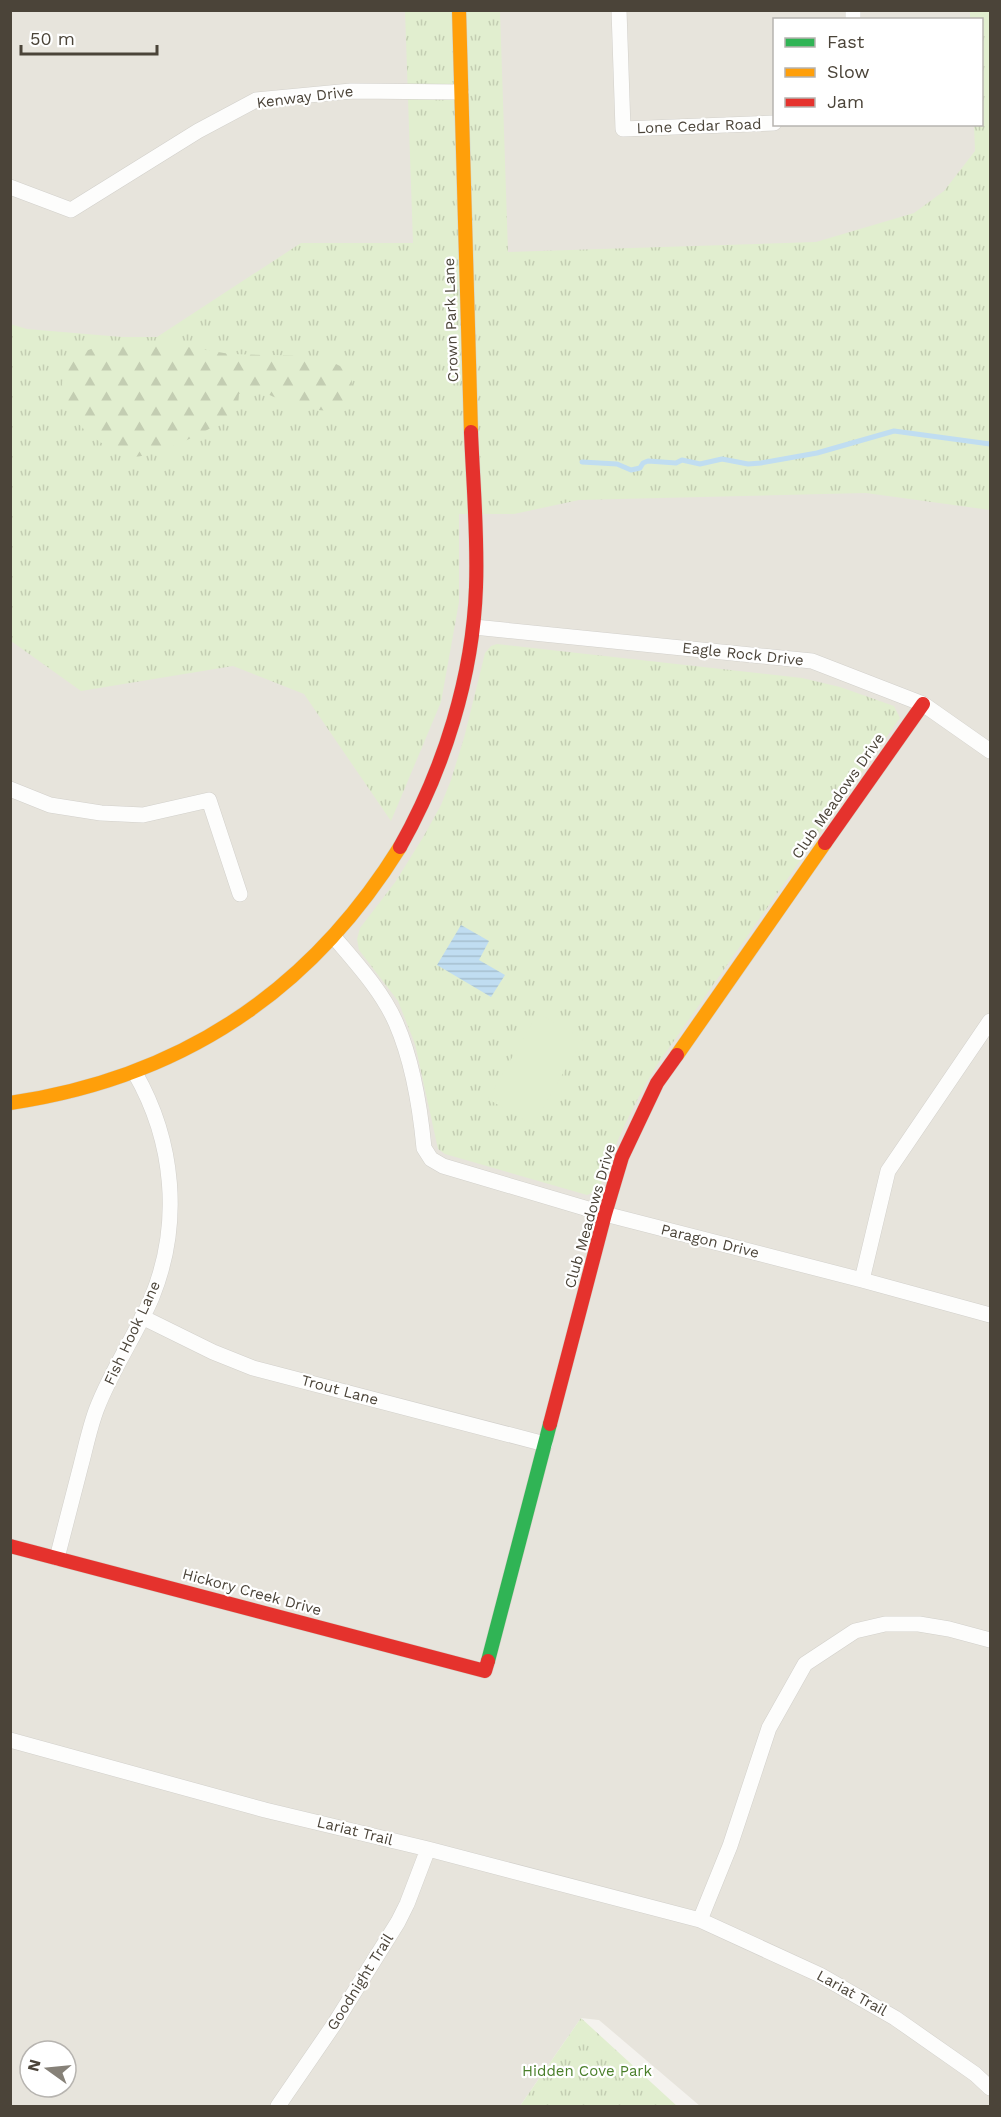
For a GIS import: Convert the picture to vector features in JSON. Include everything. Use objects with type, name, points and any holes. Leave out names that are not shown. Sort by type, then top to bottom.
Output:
[{"type":"street","name":"Crown Park Lane","points":[[10,1103],[39,1100],[78,1091],[135,1073],[208,1038],[273,991],[334,937],[399,851],[441,760],[464,681],[474,627],[476,544],[459,10]]},
{"type":"street","name":"Lone Cedar Road","points":[[619,10],[623,129],[773,123]]},
{"type":"street","name":"Kenway Drive","points":[[10,187],[71,210],[198,131],[256,100],[351,91],[461,92]]},
{"type":"street","name":"Eagle Rock Drive","points":[[474,627],[812,661],[922,704],[990,750]]},
{"type":"street","name":"Club Meadows Drive","points":[[485,1671],[622,1157],[657,1083],[922,704]]},
{"type":"street","points":[[10,789],[50,806],[101,813],[143,815],[208,800],[240,894]]},
{"type":"street","name":"Paragon Drive","points":[[334,937],[382,999],[395,1022],[411,1067],[424,1148],[431,1159],[442,1166],[605,1214],[990,1315]]},
{"type":"street","points":[[862,1280],[888,1171],[990,1022]]},
{"type":"street","name":"Fish Hook Lane","points":[[57,1558],[97,1410],[155,1287],[168,1235],[170,1192],[165,1149],[146,1093],[135,1073]]},
{"type":"street","name":"Trout Lane","points":[[142,1317],[213,1352],[253,1368],[545,1444]]},
{"type":"street","name":"Hickory Creek Drive","points":[[10,1546],[485,1671]]},
{"type":"street","points":[[700,1920],[730,1846],[748,1785],[769,1728],[805,1664],[855,1631],[885,1624],[919,1624],[990,1640]]},
{"type":"street","name":"Lariat Trail","points":[[10,1740],[265,1810],[428,1849],[700,1920],[820,1975],[895,2018],[975,2074],[990,2088]]},
{"type":"street","name":"Goodnight Trail","points":[[278,2106],[335,2023],[398,1922],[428,1849]]},
{"type":"shaded area","points":[[11,11],[990,11],[990,2106],[700,2106],[599,2020],[581,2018],[520,2106],[11,2106]]},
{"type":"green space","points":[[405,11],[500,11],[508,252],[816,242],[914,213],[944,191],[975,151],[974,126],[983,126],[983,18],[970,18],[970,11],[990,11],[990,510],[866,493],[579,500],[514,514],[459,514],[459,602],[441,702],[391,821],[304,694],[233,666],[81,691],[11,641],[10,324],[27,329],[122,337],[157,337],[301,243],[413,243]]},
{"type":"green space","points":[[123,343],[188,347],[230,354],[304,356],[330,361],[352,372],[351,391],[348,401],[341,407],[321,410],[297,405],[254,388],[239,394],[238,406],[225,419],[205,431],[177,445],[148,455],[127,456],[118,453],[89,434],[72,415],[62,393],[67,368],[74,358],[92,349]]},
{"type":"green space","points":[[497,644],[802,678],[840,687],[894,706],[900,718],[655,1068],[610,1158],[599,1190],[587,1195],[445,1154],[438,1149],[415,1044],[398,1001],[359,950],[357,939],[360,928],[396,881],[441,805],[464,738],[485,653],[491,646]]},
{"type":"green space","points":[[538,1013],[583,1039],[533,1125],[488,1099]]},
{"type":"green space","name":"Hidden Cove Park","points":[[581,2018],[677,2106],[520,2106]]},
{"type":"water","points":[[461,925],[489,941],[479,960],[505,975],[491,997],[437,965]]},
{"type":"waterway","points":[[582,462],[617,464],[631,470],[640,468],[648,461],[676,463],[682,460],[700,464],[722,459],[748,464],[761,463],[817,453],[894,431],[990,444]]},
{"type":"traffic: fast","points":[[488,1661],[550,1424]]},
{"type":"traffic: slow","points":[[459,10],[471,432]]},
{"type":"traffic: slow","points":[[677,1055],[825,843]]},
{"type":"traffic: slow","points":[[10,1103],[72,1091],[130,1073],[184,1049],[235,1020],[282,985],[325,945],[364,899],[400,847]]},
{"type":"traffic: jam","points":[[400,847],[416,817],[443,754],[469,654],[476,587],[476,529],[471,432]]},
{"type":"traffic: jam","points":[[825,843],[923,704]]},
{"type":"traffic: jam","points":[[550,1424],[622,1157],[657,1083],[677,1055]]},
{"type":"traffic: jam","points":[[10,1546],[485,1671],[488,1661]]}]
